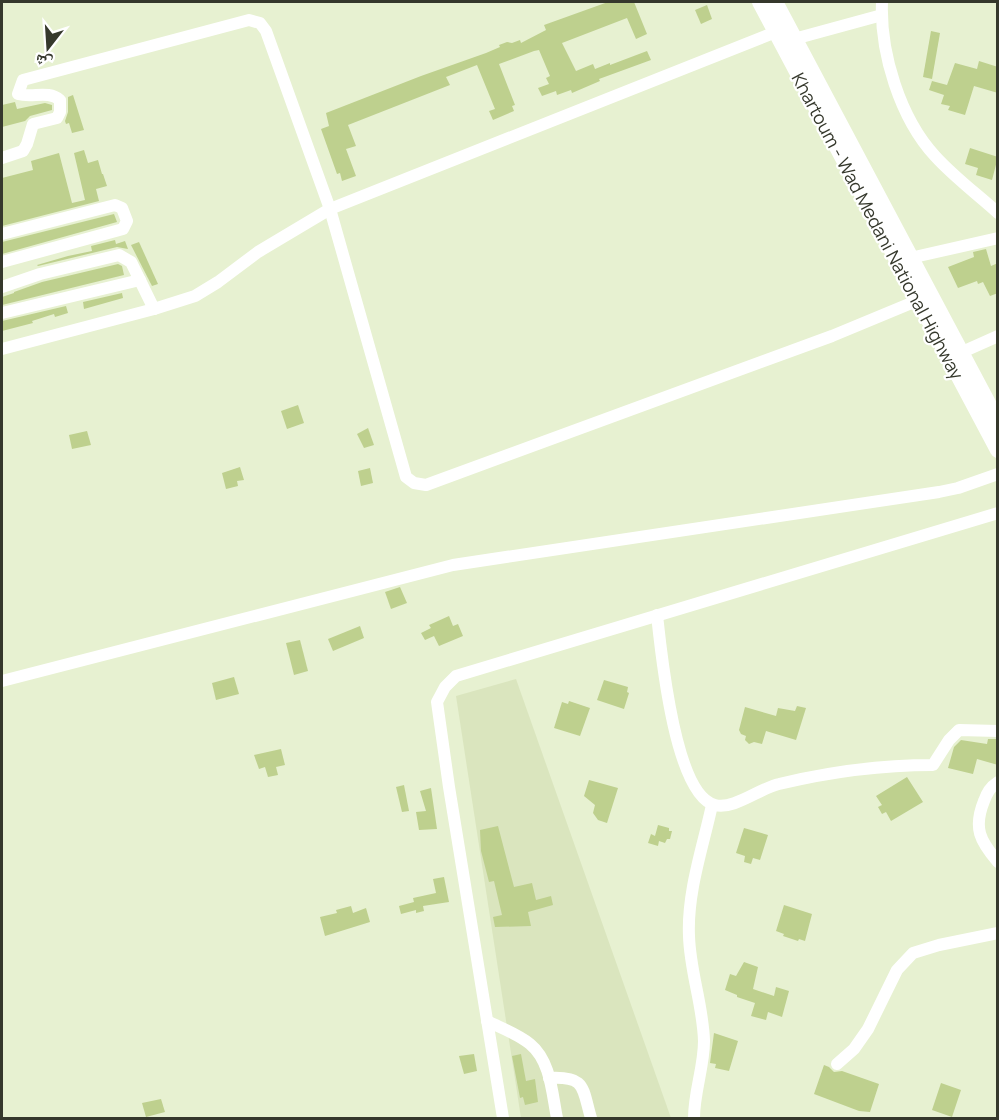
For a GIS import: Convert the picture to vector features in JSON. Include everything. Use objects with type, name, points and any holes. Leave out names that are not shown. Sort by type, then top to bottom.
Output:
[{"type":"highway","name":"Khartoum - Wad Medani National Highway","points":[[760,2],[924,298],[996,442]]},
{"type":"highway","name":"Khartoum - Wad Medani National Highway","points":[[777,3],[910,258],[924,298],[960,353],[998,422]]},
{"type":"street","points":[[882,2],[882,30],[889,61],[908,117],[936,158],[998,213]]},
{"type":"street","points":[[794,39],[882,15]]},
{"type":"street","points":[[2,158],[23,151],[33,124],[57,118],[60,112],[60,100],[53,94],[26,96],[18,94],[23,80],[249,20],[260,23],[266,31],[330,209],[406,477],[414,483],[426,485],[832,336],[924,298]]},
{"type":"street","points":[[2,349],[195,296],[258,252],[330,209],[776,32]]},
{"type":"street","points":[[2,234],[115,204],[122,208],[127,220],[123,229],[2,262]]},
{"type":"street","points":[[910,258],[998,238]]},
{"type":"street","points":[[2,287],[40,274],[119,255],[131,262],[154,309]]},
{"type":"street","points":[[2,313],[140,280]]},
{"type":"street","points":[[960,353],[998,336]]},
{"type":"street","points":[[2,681],[453,566],[939,492],[998,474]]},
{"type":"street","points":[[503,1119],[447,777],[437,702],[450,680],[456,676],[998,513]]},
{"type":"street","points":[[657,615],[668,702],[687,771],[699,793],[712,805],[724,807],[777,784],[807,778],[883,766],[933,765],[949,740],[959,730],[998,730]]},
{"type":"street","points":[[998,782],[987,792],[980,811],[978,826],[981,838],[998,862]]},
{"type":"street","points":[[694,1119],[704,1040],[688,934],[696,875],[712,805]]},
{"type":"street","points":[[837,1064],[854,1048],[868,1029],[897,970],[913,953],[998,933]]},
{"type":"street","points":[[488,1021],[529,1043],[540,1055],[549,1078],[557,1119]]},
{"type":"street","points":[[549,1078],[563,1077],[577,1081],[582,1088],[591,1119]]},
{"type":"shaded area","points":[[516,679],[671,1118],[521,1118],[456,696]]},
{"type":"building","points":[[608,2],[634,2],[647,34],[636,39],[627,18],[562,43],[576,71],[593,64],[595,69],[610,63],[610,65],[647,51],[651,60],[599,79],[600,81],[572,93],[571,90],[557,95],[556,91],[542,96],[538,88],[549,84],[546,78],[550,76],[539,50],[499,64],[515,105],[512,106],[514,111],[493,120],[489,111],[495,109],[477,65],[446,77],[450,85],[348,125],[356,146],[346,149],[356,176],[342,181],[340,173],[337,174],[321,129],[329,126],[326,113],[486,53],[507,42],[520,40],[521,43],[546,30],[544,25]]},
{"type":"building","points":[[707,5],[712,19],[701,24],[695,10]]},
{"type":"building","points":[[931,31],[940,33],[932,79],[923,77]]},
{"type":"building","points":[[979,61],[998,67],[998,93],[974,86],[965,115],[948,110],[950,106],[941,104],[944,95],[929,90],[932,81],[947,85],[955,63],[977,69]]},
{"type":"building","points":[[73,95],[84,130],[72,133],[69,123],[66,124],[65,121],[68,112],[68,97]]},
{"type":"building","points":[[15,102],[17,109],[45,103],[52,105],[52,110],[2,127],[2,105]]},
{"type":"building","points":[[970,148],[998,157],[992,180],[976,175],[978,168],[965,164]]},
{"type":"building","points":[[84,150],[88,163],[98,160],[107,186],[96,189],[99,201],[2,226],[2,178],[33,170],[31,161],[59,153],[72,203],[85,200],[74,153]]},
{"type":"building","points":[[114,214],[117,222],[2,254],[2,242]]},
{"type":"building","points":[[115,240],[116,244],[125,241],[128,249],[117,247],[37,265],[92,251],[91,246]]},
{"type":"building","points":[[139,242],[158,284],[152,286],[131,245]]},
{"type":"building","points":[[986,249],[991,266],[998,263],[998,293],[990,296],[983,282],[978,284],[977,281],[958,288],[948,267],[974,257],[973,252]]},
{"type":"building","points":[[118,264],[122,266],[124,275],[2,305],[2,297],[42,282]]},
{"type":"building","points":[[122,293],[123,298],[84,309],[83,302]]},
{"type":"building","points":[[66,306],[68,313],[55,317],[54,314],[32,321],[33,323],[2,331],[2,321]]},
{"type":"building","points":[[298,405],[304,423],[287,429],[281,411]]},
{"type":"building","points":[[368,428],[374,445],[364,448],[357,434]]},
{"type":"building","points":[[87,431],[91,445],[72,449],[69,435]]},
{"type":"building","points":[[240,467],[244,480],[237,481],[238,486],[226,489],[222,473]]},
{"type":"building","points":[[370,468],[373,483],[361,486],[358,471]]},
{"type":"building","points":[[400,587],[407,603],[391,609],[385,592]]},
{"type":"building","points":[[449,616],[453,626],[458,624],[463,636],[439,646],[434,636],[425,640],[421,633],[431,628],[429,625]]},
{"type":"building","points":[[360,626],[364,638],[333,651],[328,639]]},
{"type":"building","points":[[300,640],[308,671],[294,675],[286,643]]},
{"type":"building","points":[[234,677],[239,694],[216,700],[212,683]]},
{"type":"building","points":[[604,680],[628,687],[627,692],[629,693],[624,709],[597,700]]},
{"type":"building","points":[[569,701],[590,708],[580,736],[554,728],[562,702],[568,704]]},
{"type":"building","points":[[797,706],[806,708],[796,740],[766,731],[762,744],[754,742],[749,744],[745,740],[746,736],[739,730],[745,707],[776,716],[778,708],[795,711]]},
{"type":"building","points":[[988,739],[998,739],[998,765],[977,759],[973,774],[948,768],[954,747],[961,740],[987,744]]},
{"type":"building","points":[[281,749],[285,765],[276,767],[278,775],[268,777],[265,767],[259,769],[254,755]]},
{"type":"building","points":[[907,777],[923,802],[891,821],[886,812],[882,814],[878,807],[882,805],[876,796]]},
{"type":"building","points":[[589,780],[618,788],[607,823],[598,820],[593,813],[595,805],[584,796]]},
{"type":"building","points":[[404,785],[409,811],[402,812],[396,787]]},
{"type":"building","points":[[431,788],[437,829],[419,830],[416,812],[426,811],[420,791]]},
{"type":"building","points":[[658,825],[672,831],[670,839],[667,839],[665,843],[659,841],[658,846],[648,843],[651,834],[655,836]]},
{"type":"building","points":[[498,826],[514,887],[532,883],[536,900],[551,896],[553,905],[528,912],[531,926],[495,927],[493,917],[502,915],[494,881],[489,882],[481,851],[480,830]]},
{"type":"building","points":[[744,828],[768,835],[760,860],[753,858],[751,864],[744,862],[745,856],[736,853]]},
{"type":"building","points":[[444,877],[449,902],[423,906],[424,911],[416,913],[416,910],[401,914],[399,906],[414,902],[413,898],[436,893],[433,879]]},
{"type":"building","points":[[784,905],[812,914],[805,941],[783,936],[784,934],[776,931]]},
{"type":"building","points":[[351,906],[353,913],[366,908],[370,922],[325,936],[320,917],[337,913],[336,910]]},
{"type":"building","points":[[744,962],[758,967],[753,989],[774,996],[776,987],[789,991],[782,1017],[768,1012],[766,1020],[751,1016],[755,1003],[725,990],[730,974],[736,976]]},
{"type":"building","points":[[714,1033],[738,1041],[729,1071],[715,1068],[716,1064],[710,1063]]},
{"type":"building","points":[[474,1054],[477,1071],[464,1074],[459,1056]]},
{"type":"building","points":[[521,1054],[526,1081],[535,1079],[538,1102],[525,1105],[523,1097],[520,1098],[512,1056]]},
{"type":"building","points":[[824,1065],[834,1072],[842,1071],[879,1084],[870,1112],[859,1111],[814,1094]]},
{"type":"building","points":[[941,1083],[961,1090],[952,1117],[932,1110]]},
{"type":"building","points":[[161,1099],[165,1112],[146,1117],[142,1103]]}]
